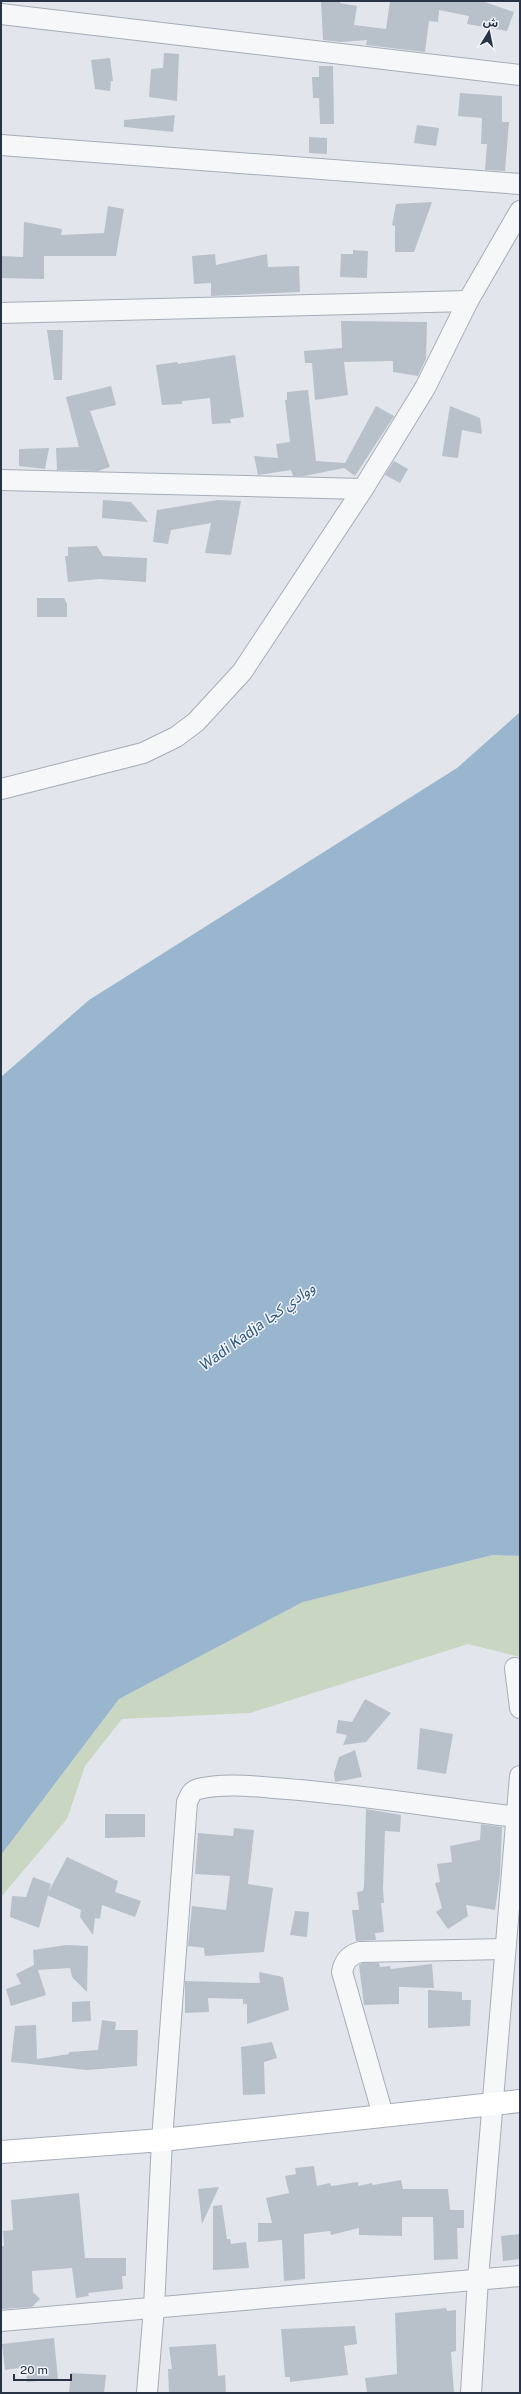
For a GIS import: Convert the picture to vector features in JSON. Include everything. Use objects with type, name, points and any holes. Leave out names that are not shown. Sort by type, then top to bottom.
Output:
[{"type":"main road","points":[[1,2152],[162,2140],[520,2101]]},
{"type":"street","points":[[1,14],[520,76]]},
{"type":"street","points":[[1,145],[520,184]]},
{"type":"street","points":[[1,789],[143,753],[176,737],[196,722],[242,672],[363,489],[425,388],[468,301],[520,211]]},
{"type":"street","points":[[1,313],[468,301]]},
{"type":"street","points":[[1,480],[363,489]]},
{"type":"street","points":[[515,1668],[520,1708]]},
{"type":"street","points":[[471,2393],[478,2280],[505,1949],[514,1908],[520,1776]]},
{"type":"street","points":[[147,2393],[154,2308],[162,2140],[187,1802],[191,1793],[198,1789],[265,1787],[344,1795],[517,1817]]},
{"type":"street","points":[[383,2115],[342,1972],[347,1959],[352,1954],[360,1952],[505,1949]]},
{"type":"street","points":[[1,2320],[520,2276]]},
{"type":"green space","points":[[493,1555],[520,1556],[520,1657],[468,1644],[250,1713],[122,1719],[85,1766],[67,1819],[1,1897],[1,1855],[119,1699],[303,1602]]},
{"type":"water","name":"Wadi Kadja ووادي كجا","points":[[520,712],[520,1556],[493,1555],[303,1602],[119,1699],[1,1855],[1,1077],[89,1000],[457,768]]},
{"type":"building","points":[[321,1],[340,1],[340,3],[357,6],[354,25],[386,29],[390,1],[482,1],[514,12],[507,31],[467,24],[469,16],[439,10],[438,22],[429,21],[425,52],[366,45],[367,40],[341,42],[323,40]]},
{"type":"building","points":[[164,53],[179,54],[177,101],[149,97],[151,69],[163,68]]},
{"type":"building","points":[[110,58],[113,81],[111,81],[110,91],[95,89],[91,60]]},
{"type":"building","points":[[319,66],[333,66],[334,124],[320,124],[319,98],[313,98],[312,77],[319,77]]},
{"type":"building","points":[[460,93],[502,96],[502,122],[509,122],[505,171],[485,170],[487,144],[481,144],[482,118],[458,116]]},
{"type":"building","points":[[175,115],[173,132],[124,127],[124,120]]},
{"type":"building","points":[[417,125],[439,128],[436,146],[414,143]]},
{"type":"building","points":[[309,137],[327,138],[327,154],[309,153]]},
{"type":"building","points":[[432,202],[414,252],[395,252],[395,226],[392,225],[396,204]]},
{"type":"building","points":[[108,206],[124,209],[116,256],[44,256],[44,279],[1,278],[1,256],[23,257],[24,222],[62,229],[61,235],[104,233]]},
{"type":"building","points":[[353,250],[368,251],[367,278],[340,277],[341,254],[353,254]]},
{"type":"building","points":[[215,254],[216,265],[267,254],[268,267],[299,266],[300,292],[211,296],[211,283],[194,284],[192,256]]},
{"type":"building","points":[[341,321],[427,322],[426,359],[418,376],[393,372],[393,361],[344,362],[348,395],[315,400],[312,363],[305,363],[304,351],[342,348]]},
{"type":"building","points":[[47,330],[63,330],[62,380],[54,380]]},
{"type":"building","points":[[235,355],[244,417],[230,419],[231,423],[212,424],[210,398],[182,401],[182,404],[162,405],[156,365],[177,362],[178,364]]},
{"type":"building","points":[[111,386],[116,405],[90,411],[110,467],[98,471],[57,470],[56,448],[79,447],[66,397]]},
{"type":"building","points":[[308,390],[316,461],[345,463],[376,406],[394,416],[355,476],[344,468],[304,476],[293,476],[291,470],[258,475],[254,456],[278,458],[276,444],[290,442],[285,400],[287,400],[287,392]]},
{"type":"building","points":[[450,406],[480,418],[482,434],[462,430],[458,458],[442,456]]},
{"type":"building","points":[[49,448],[45,469],[19,466],[19,449]]},
{"type":"building","points":[[394,461],[408,469],[400,483],[385,475]]},
{"type":"building","points":[[103,500],[131,502],[148,522],[102,518]]},
{"type":"building","points":[[218,500],[241,501],[231,555],[205,553],[211,523],[171,530],[168,544],[153,542],[157,510]]},
{"type":"building","points":[[97,546],[103,556],[147,558],[146,582],[100,579],[68,582],[65,556],[68,556],[68,547]]},
{"type":"building","points":[[37,598],[64,598],[67,604],[67,617],[37,617]]},
{"type":"building","points":[[365,1699],[391,1713],[366,1742],[343,1745],[347,1735],[336,1733],[338,1720],[352,1722]]},
{"type":"building","points":[[420,1728],[453,1734],[446,1774],[417,1769]]},
{"type":"building","points":[[355,1750],[362,1777],[335,1782],[334,1773],[339,1757]]},
{"type":"building","points":[[366,1809],[401,1815],[400,1832],[385,1831],[383,1888],[384,1903],[381,1903],[384,1932],[375,1933],[376,1940],[356,1941],[352,1910],[359,1910],[357,1892],[363,1891],[364,1886]]},
{"type":"building","points":[[105,1814],[145,1814],[145,1837],[105,1838]]},
{"type":"building","points":[[481,1824],[502,1827],[500,1876],[495,1910],[466,1905],[468,1916],[448,1929],[436,1912],[442,1908],[435,1883],[440,1882],[437,1864],[452,1862],[450,1846],[480,1840]]},
{"type":"building","points":[[234,1828],[254,1830],[248,1884],[273,1888],[264,1952],[205,1956],[204,1948],[188,1946],[192,1906],[226,1910],[230,1876],[195,1874],[198,1833],[233,1836]]},
{"type":"building","points":[[67,1857],[118,1881],[115,1892],[141,1901],[135,1917],[102,1905],[100,1919],[95,1918],[93,1935],[80,1917],[81,1910],[47,1895]]},
{"type":"building","points":[[33,1877],[51,1884],[39,1928],[10,1917],[12,1896],[26,1897]]},
{"type":"building","points":[[295,1911],[309,1912],[307,1937],[290,1935]]},
{"type":"building","points":[[66,1945],[88,1946],[87,1992],[72,1977],[70,1968],[38,1970],[46,1995],[11,2006],[6,1989],[21,1984],[16,1974],[34,1965],[33,1950]]},
{"type":"building","points":[[362,1963],[379,1963],[380,1967],[390,1966],[391,1969],[432,1964],[434,1988],[399,1987],[399,2004],[364,2005],[359,1965]]},
{"type":"building","points":[[259,1972],[283,1977],[289,2010],[247,2024],[247,2004],[243,2004],[243,1999],[208,1998],[209,2012],[185,2013],[185,1981],[260,1983]]},
{"type":"building","points":[[428,1990],[462,1992],[462,2000],[471,2000],[470,2026],[428,2028]]},
{"type":"building","points":[[90,2001],[91,2021],[72,2022],[72,2002]]},
{"type":"building","points":[[102,2020],[116,2022],[115,2030],[138,2030],[137,2066],[87,2070],[11,2062],[15,2026],[36,2025],[37,2059],[69,2054],[69,2052],[98,2050]]},
{"type":"building","points":[[272,2042],[277,2058],[264,2062],[265,2094],[243,2095],[241,2047]]},
{"type":"building","points":[[314,2166],[317,2186],[330,2183],[331,2186],[358,2182],[358,2186],[372,2183],[373,2185],[401,2180],[403,2189],[448,2189],[450,2210],[464,2210],[464,2228],[457,2228],[458,2259],[434,2260],[433,2217],[402,2217],[402,2236],[359,2235],[359,2228],[331,2235],[330,2231],[304,2234],[305,2279],[284,2281],[282,2240],[258,2242],[258,2223],[272,2223],[266,2198],[289,2193],[285,2176],[296,2174],[295,2168]]},
{"type":"building","points":[[219,2187],[202,2224],[198,2189]]},
{"type":"building","points":[[79,2193],[85,2258],[126,2258],[126,2276],[122,2276],[123,2289],[88,2293],[89,2296],[76,2298],[72,2268],[32,2271],[33,2292],[40,2299],[32,2307],[2,2309],[1,2246],[4,2246],[3,2231],[13,2230],[11,2200]]},
{"type":"building","points":[[222,2205],[227,2239],[230,2239],[231,2244],[246,2242],[249,2268],[213,2270],[213,2206]]},
{"type":"building","points":[[520,2234],[520,2259],[503,2261],[501,2236]]},
{"type":"building","points":[[446,2308],[447,2311],[456,2310],[456,2351],[451,2352],[454,2393],[367,2393],[365,2378],[397,2374],[395,2313]]},
{"type":"building","points":[[355,2326],[357,2344],[344,2346],[348,2375],[290,2382],[290,2377],[285,2377],[281,2329]]},
{"type":"building","points":[[54,2338],[58,2379],[27,2382],[26,2367],[5,2370],[2,2344]]},
{"type":"building","points":[[216,2344],[218,2376],[225,2375],[226,2393],[169,2393],[168,2369],[172,2369],[169,2347]]},
{"type":"building","points":[[71,2373],[106,2375],[104,2393],[69,2393]]}]
